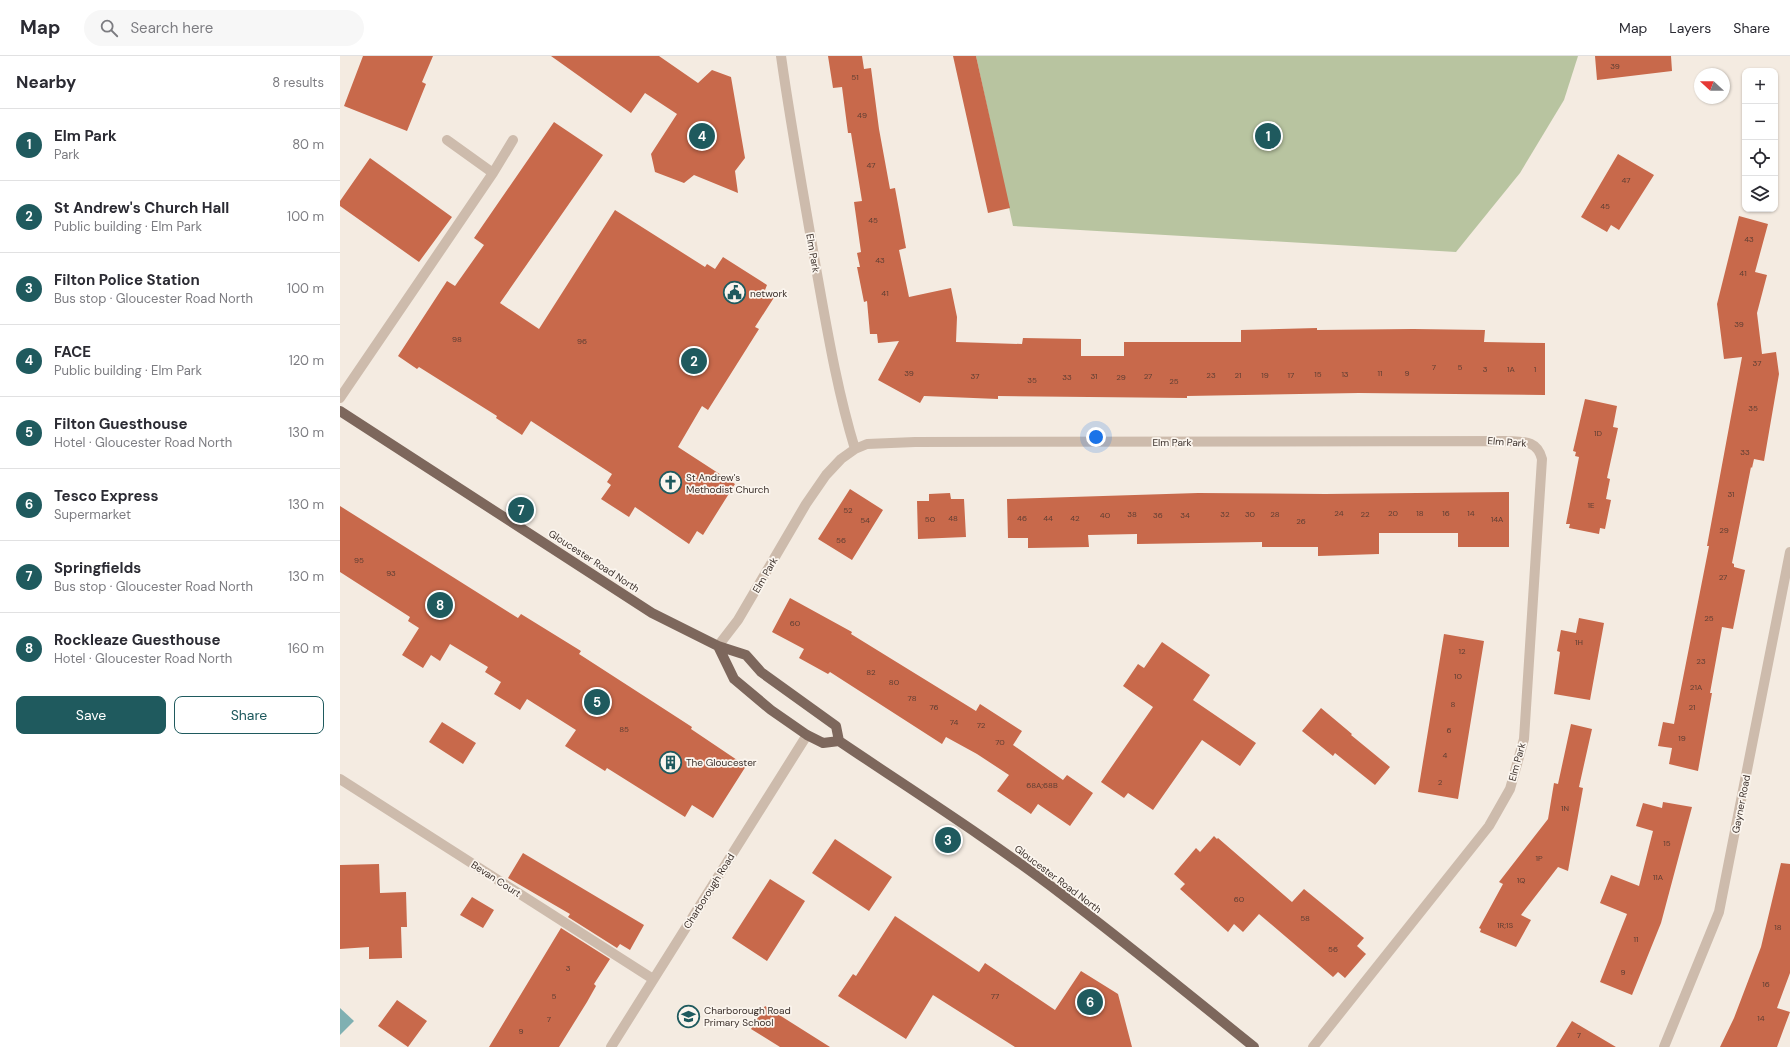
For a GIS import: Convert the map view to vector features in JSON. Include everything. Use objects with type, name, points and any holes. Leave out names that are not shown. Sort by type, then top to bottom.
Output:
[{"type":"main road","name":"Gloucester Road North","points":[[340,411],[652,613],[718,646],[746,655],[761,672],[836,726],[838,741],[960,823],[1060,893],[1196,998],[1254,1047]]},
{"type":"main road","points":[[718,646],[734,679],[771,710],[807,735],[823,743],[838,741]]},
{"type":"street","name":"Elm Park","points":[[780,56],[792,137],[827,329],[843,410],[855,448]]},
{"type":"street","points":[[447,140],[493,173]]},
{"type":"street","points":[[340,398],[493,173],[513,140]]},
{"type":"street","name":"Elm Park","points":[[718,646],[738,620],[806,504],[826,475],[841,459],[855,448],[867,444],[902,442],[1505,440],[1529,442],[1539,450],[1542,459],[1524,739],[1510,789],[1489,826],[1315,1044]]},
{"type":"street","name":"Gayner Road","points":[[1664,1047],[1719,912],[1790,552]]},
{"type":"street","name":"Charborough Road","points":[[611,1047],[807,735]]},
{"type":"street","name":"Bevan Court","points":[[340,779],[653,979]]},
{"type":"green space","points":[[976,56],[1578,56],[1564,100],[1520,173],[1456,252],[1013,226]]},
{"type":"water","points":[[340,1008],[354,1021],[340,1035]]},
{"type":"building","points":[[363,56],[433,56],[422,82],[426,84],[407,131],[344,106]]},
{"type":"building","points":[[551,56],[659,56],[698,83],[712,70],[731,77],[745,158],[735,171],[738,193],[694,175],[684,183],[655,172],[651,154],[677,114],[645,93],[631,113]]},
{"type":"building","points":[[828,56],[862,56],[864,69],[871,68],[879,129],[890,189],[895,188],[906,248],[899,250],[909,297],[951,288],[957,317],[956,342],[1022,344],[1023,338],[1081,339],[1081,356],[1124,356],[1124,342],[1241,342],[1241,330],[1317,328],[1317,330],[1485,330],[1484,342],[1545,343],[1545,395],[1359,393],[1187,396],[1187,398],[998,396],[998,399],[924,396],[920,403],[878,380],[899,341],[878,343],[877,334],[870,334],[867,301],[864,302],[857,267],[860,267],[857,253],[861,252],[854,202],[862,201],[851,133],[848,133],[842,87],[833,88]]},
{"type":"building","points":[[953,56],[976,56],[1010,208],[988,213]]},
{"type":"building","points":[[1595,56],[1671,56],[1672,71],[1597,80]]},
{"type":"building","points":[[554,122],[603,155],[500,303],[539,329],[615,210],[705,267],[707,264],[715,269],[723,257],[767,285],[765,290],[775,296],[755,327],[759,329],[708,410],[702,406],[678,447],[735,484],[703,535],[697,531],[689,544],[635,507],[629,517],[601,499],[611,485],[607,482],[612,474],[531,421],[522,435],[496,418],[497,416],[419,367],[417,369],[398,356],[447,281],[455,286],[484,245],[474,238]]},
{"type":"building","points":[[1618,154],[1654,175],[1619,230],[1611,225],[1607,232],[1581,217]]},
{"type":"building","points":[[370,158],[452,217],[419,262],[340,206],[340,201]]},
{"type":"building","points":[[1739,216],[1768,224],[1755,272],[1767,275],[1757,313],[1762,354],[1776,352],[1779,374],[1764,461],[1754,459],[1752,468],[1751,467],[1732,563],[1734,564],[1734,567],[1745,570],[1733,629],[1722,627],[1698,771],[1669,764],[1672,748],[1658,746],[1663,722],[1674,724],[1709,546],[1707,546],[1742,357],[1724,359],[1717,304]]},
{"type":"building","points":[[1585,399],[1617,406],[1613,427],[1618,428],[1607,478],[1610,479],[1606,499],[1611,500],[1605,529],[1600,528],[1599,534],[1569,528],[1570,524],[1566,524],[1579,457],[1575,456],[1576,452],[1573,451]]},
{"type":"building","points":[[850,489],[883,510],[852,560],[818,539]]},
{"type":"building","points":[[1509,492],[1509,547],[1458,547],[1458,533],[1379,533],[1379,554],[1318,556],[1318,547],[1262,547],[1262,542],[1137,544],[1137,534],[1088,535],[1089,547],[1028,548],[1028,538],[1008,538],[1007,499],[1198,493],[1325,494]]},
{"type":"building","points":[[950,493],[951,499],[964,499],[966,537],[918,539],[917,501],[929,501],[929,494]]},
{"type":"building","points":[[340,506],[518,618],[521,614],[581,651],[579,654],[692,727],[691,729],[746,766],[713,818],[692,805],[685,817],[607,768],[605,771],[565,746],[576,730],[527,699],[520,710],[494,694],[501,682],[485,672],[488,667],[450,644],[440,661],[431,655],[423,668],[402,655],[419,628],[408,621],[410,617],[340,572]]},
{"type":"building","points":[[790,598],[852,632],[851,634],[976,711],[980,704],[1022,731],[1013,745],[1063,780],[1067,775],[1093,793],[1070,826],[1038,804],[1031,814],[997,791],[1009,775],[977,754],[946,737],[942,744],[830,672],[828,674],[799,658],[804,649],[772,632]]},
{"type":"building","points":[[1579,618],[1604,623],[1590,700],[1554,694],[1560,652],[1557,651],[1561,630],[1576,633]]},
{"type":"building","points":[[1444,634],[1484,641],[1458,799],[1418,792]]},
{"type":"building","points":[[1162,642],[1210,675],[1193,700],[1256,743],[1240,766],[1202,740],[1153,810],[1128,793],[1124,798],[1101,782],[1153,707],[1123,686],[1138,664],[1144,668]]},
{"type":"building","points":[[1321,708],[1390,767],[1375,785],[1335,753],[1333,756],[1302,731]]},
{"type":"building","points":[[442,722],[476,743],[463,764],[429,742]]},
{"type":"building","points":[[1571,724],[1592,729],[1579,787],[1583,788],[1568,871],[1558,867],[1521,915],[1531,920],[1516,947],[1480,932],[1481,929],[1479,928],[1503,884],[1499,882],[1548,819],[1554,783],[1558,784]]},
{"type":"building","points":[[1663,802],[1692,807],[1661,923],[1632,995],[1600,982],[1627,914],[1600,903],[1611,875],[1639,886],[1653,831],[1636,826],[1643,803],[1662,808]]},
{"type":"building","points":[[1214,836],[1292,902],[1304,889],[1364,938],[1357,946],[1366,954],[1345,978],[1338,972],[1333,977],[1259,914],[1243,932],[1234,924],[1228,932],[1180,889],[1185,884],[1174,874],[1196,848],[1200,852]]},
{"type":"building","points":[[835,839],[892,877],[869,911],[812,873]]},
{"type":"building","points":[[523,853],[644,925],[630,950],[620,944],[617,948],[568,917],[570,914],[508,878]]},
{"type":"building","points":[[1781,863],[1790,864],[1790,973],[1777,1008],[1790,1012],[1777,1047],[1720,1047],[1734,1018],[1761,947]]},
{"type":"building","points":[[379,864],[380,893],[406,892],[407,927],[401,927],[402,958],[369,959],[369,947],[340,949],[340,865]]},
{"type":"building","points":[[770,879],[805,901],[767,961],[732,938]]},
{"type":"building","points":[[472,897],[494,910],[483,928],[460,915]]},
{"type":"building","points":[[895,916],[979,972],[985,963],[1055,1010],[1081,971],[1118,994],[1132,1047],[1015,1047],[933,995],[906,1039],[838,996],[853,974],[856,976]]},
{"type":"building","points":[[561,928],[610,959],[594,984],[596,986],[587,1002],[559,1047],[489,1047]]},
{"type":"building","points":[[397,1000],[427,1021],[408,1047],[378,1026]]},
{"type":"building","points":[[765,1006],[830,1047],[780,1047],[751,1029]]},
{"type":"building","points":[[1572,1021],[1616,1047],[1556,1047]]},
{"type":"place","name":"FACE","points":[[702,136]]},
{"type":"place","name":"Elm Park","points":[[1268,136]]},
{"type":"place","name":"network","points":[[735,293]]},
{"type":"place","name":"St Andrew's Church Hall","points":[[694,361]]},
{"type":"place","name":"St Andrew's Methodist Church","points":[[671,483]]},
{"type":"place","name":"Springfields","points":[[521,510]]},
{"type":"place","name":"Rockleaze Guesthouse","points":[[440,605]]},
{"type":"place","name":"Filton Guesthouse","points":[[597,702]]},
{"type":"place","name":"The Gloucester","points":[[670,762]]},
{"type":"place","name":"Filton Police Station","points":[[948,840]]},
{"type":"place","name":"Tesco Express","points":[[1090,1002]]},
{"type":"place","name":"Charborough Road Primary School","points":[[688,1016]]}]
